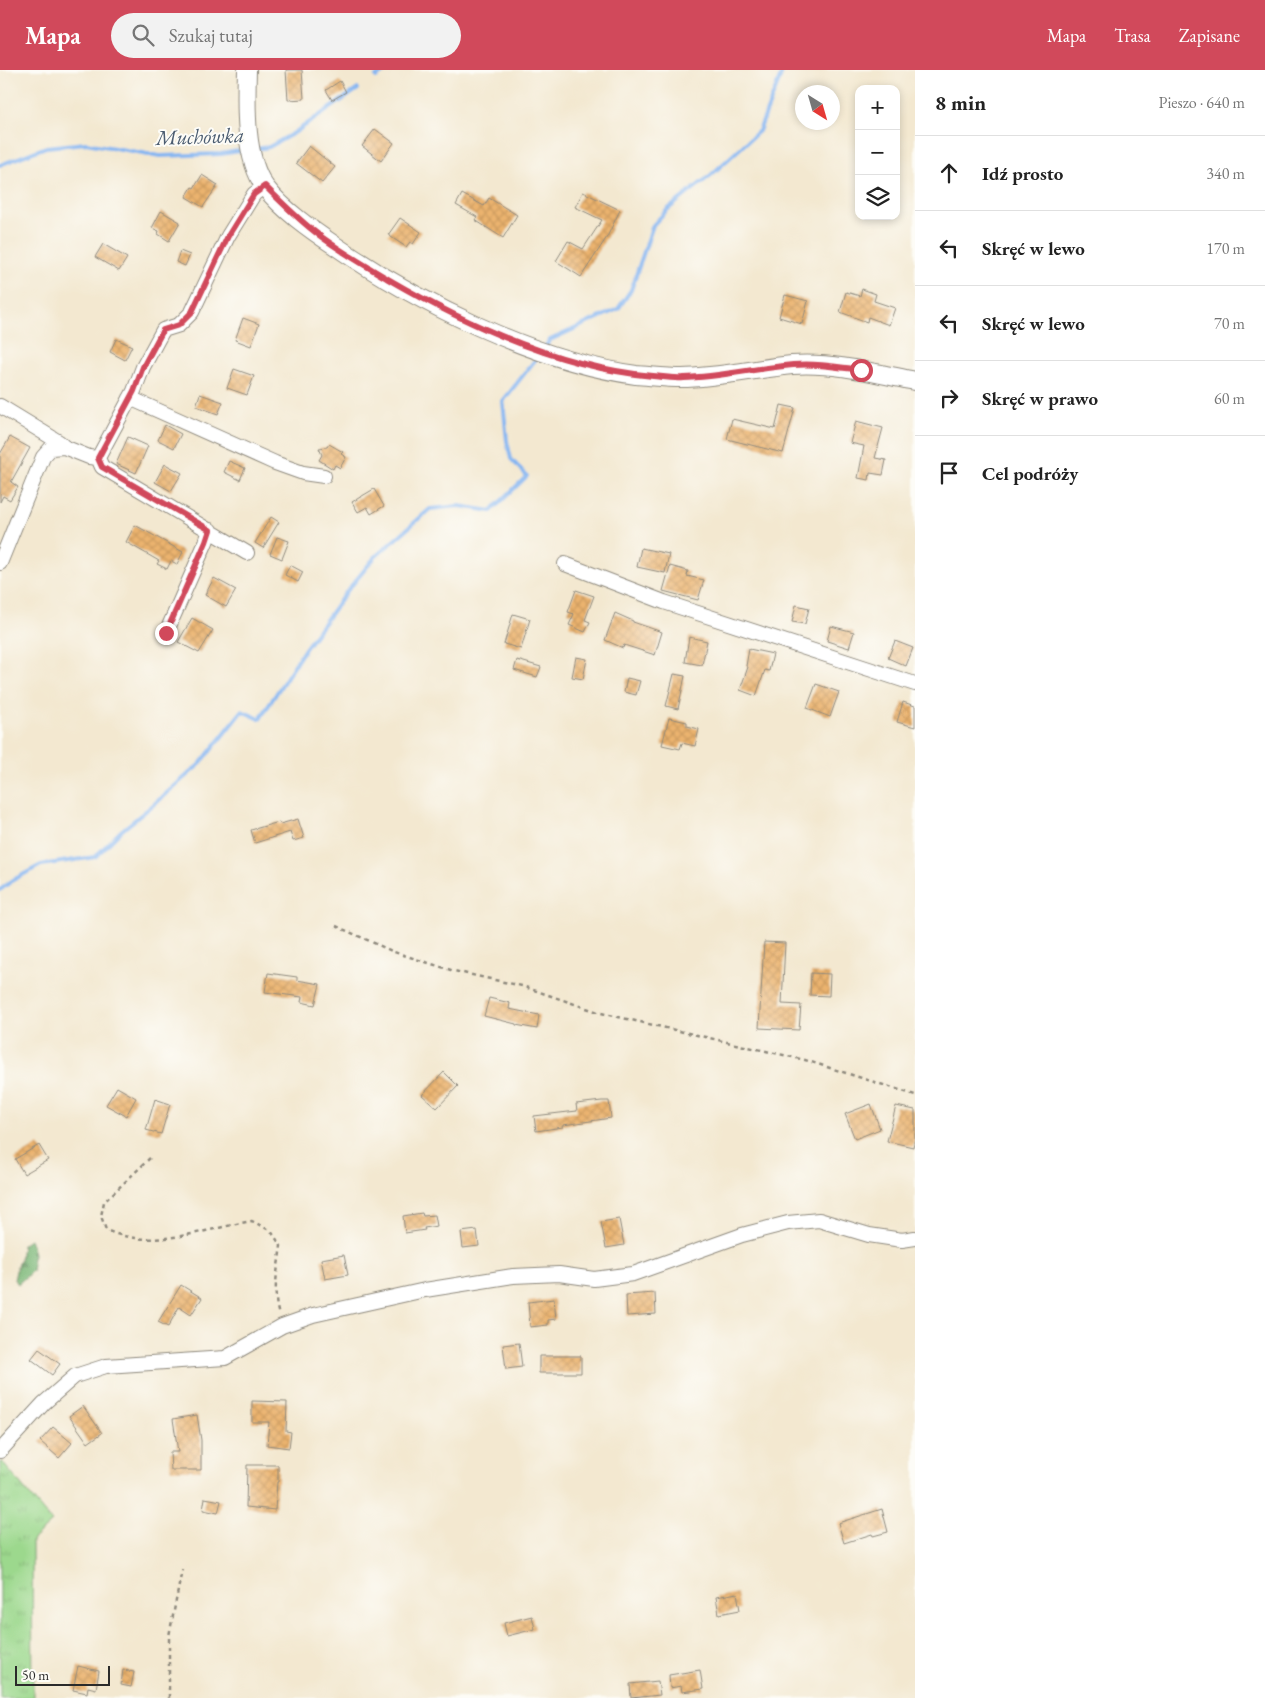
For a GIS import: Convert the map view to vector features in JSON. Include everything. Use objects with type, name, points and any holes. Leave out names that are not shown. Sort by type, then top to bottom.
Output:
[{"type":"main road","points":[[247,70],[247,114],[250,148],[265,186],[300,220],[354,259],[434,304],[476,325],[542,350],[595,367],[636,374],[683,378],[793,365],[824,365],[915,381]]},
{"type":"street","points":[[98,458],[163,330],[179,325],[192,312],[228,236],[254,194],[265,186]]},
{"type":"street","points":[[130,398],[275,463],[303,473],[324,476]]},
{"type":"street","points":[[0,406],[51,436],[64,447],[89,457],[98,458]]},
{"type":"street","points":[[0,563],[43,457],[52,448],[64,447]]},
{"type":"street","points":[[98,458],[102,467],[247,553]]},
{"type":"street","points":[[166,633],[210,530]]},
{"type":"street","points":[[565,564],[664,602],[915,684]]},
{"type":"street","points":[[0,1451],[44,1404],[75,1376],[106,1366],[225,1358],[282,1326],[312,1315],[425,1290],[513,1276],[559,1274],[594,1279],[633,1274],[742,1235],[788,1223],[820,1220],[869,1236],[902,1240],[915,1238]]},
{"type":"path","points":[[336,926],[394,952],[454,971],[522,986],[601,1013],[804,1060],[915,1095]]},
{"type":"path","points":[[150,1158],[104,1202],[101,1216],[106,1230],[121,1236],[164,1240],[252,1221],[271,1231],[281,1246],[276,1304],[282,1326]]},
{"type":"path","points":[[168,1698],[169,1636],[182,1570]]},
{"type":"green space","points":[[30,1239],[34,1254],[32,1271],[18,1284],[14,1280],[22,1245]]},
{"type":"green space","points":[[0,1462],[2,1462],[52,1522],[32,1540],[33,1698],[0,1698]]},
{"type":"building","points":[[286,70],[302,70],[304,99],[288,100]]},
{"type":"building","points":[[340,81],[346,92],[332,100],[326,90]]},
{"type":"building","points":[[375,129],[394,143],[381,161],[362,146]]},
{"type":"building","points":[[309,146],[335,167],[322,183],[296,163]]},
{"type":"building","points":[[202,175],[218,185],[203,207],[186,197]]},
{"type":"building","points":[[583,192],[620,210],[607,237],[581,277],[556,261],[568,241],[583,249],[602,220],[575,207]]},
{"type":"building","points":[[462,194],[484,206],[489,198],[517,215],[503,238],[475,220],[477,217],[456,205]]},
{"type":"building","points":[[161,211],[180,222],[169,241],[158,234],[159,231],[152,228]]},
{"type":"building","points":[[400,218],[421,232],[413,244],[410,242],[406,247],[388,235]]},
{"type":"building","points":[[103,244],[127,258],[119,271],[95,257]]},
{"type":"building","points":[[180,251],[190,255],[185,266],[176,262]]},
{"type":"building","points":[[862,289],[876,294],[874,301],[895,308],[889,325],[868,317],[867,322],[840,312],[846,292],[860,296]]},
{"type":"building","points":[[785,295],[808,301],[802,324],[779,317]]},
{"type":"building","points":[[243,318],[259,324],[251,346],[235,340]]},
{"type":"building","points":[[116,339],[132,346],[125,360],[110,352]]},
{"type":"building","points":[[234,369],[254,376],[247,395],[227,388]]},
{"type":"building","points":[[200,394],[223,402],[218,414],[196,406]]},
{"type":"building","points":[[781,405],[795,408],[783,453],[727,439],[732,419],[775,429]]},
{"type":"building","points":[[856,421],[883,428],[875,458],[886,460],[883,475],[870,473],[869,480],[858,478],[864,446],[850,443]]},
{"type":"building","points":[[165,425],[181,434],[174,448],[158,440]]},
{"type":"building","points":[[10,437],[30,448],[11,482],[18,487],[10,500],[3,496],[0,502],[0,454]]},
{"type":"building","points":[[128,437],[148,446],[136,473],[116,464]]},
{"type":"building","points":[[329,444],[343,452],[341,454],[346,457],[340,468],[335,465],[333,469],[319,460],[322,455],[319,448],[327,447]]},
{"type":"building","points":[[229,461],[245,468],[240,480],[224,472]]},
{"type":"building","points":[[165,464],[182,473],[171,491],[155,482]]},
{"type":"building","points":[[374,489],[384,506],[371,514],[367,507],[358,512],[352,502]]},
{"type":"building","points":[[271,517],[279,522],[263,548],[255,543]]},
{"type":"building","points":[[135,525],[183,552],[177,564],[171,561],[167,569],[157,564],[159,561],[126,542]]},
{"type":"building","points":[[277,537],[289,541],[282,559],[270,554]]},
{"type":"building","points":[[641,548],[669,554],[665,573],[637,567]]},
{"type":"building","points":[[290,565],[303,572],[298,582],[285,575]]},
{"type":"building","points":[[670,566],[688,571],[687,576],[704,580],[698,600],[663,591]]},
{"type":"building","points":[[214,578],[236,590],[226,607],[205,595]]},
{"type":"building","points":[[576,590],[594,596],[585,620],[590,622],[585,632],[569,625],[574,614],[568,612]]},
{"type":"building","points":[[796,605],[809,608],[805,624],[792,622]]},
{"type":"building","points":[[615,613],[633,622],[662,632],[655,655],[624,645],[623,648],[605,640]]},
{"type":"building","points":[[513,614],[530,619],[521,649],[504,644]]},
{"type":"building","points":[[192,618],[213,630],[199,653],[178,642]]},
{"type":"building","points":[[831,626],[854,632],[849,648],[827,641]]},
{"type":"building","points":[[689,637],[707,641],[702,665],[685,662]]},
{"type":"building","points":[[895,641],[913,648],[906,666],[888,658]]},
{"type":"building","points":[[749,649],[773,654],[769,671],[765,670],[756,696],[740,690],[748,667],[746,666]]},
{"type":"building","points":[[576,657],[587,659],[583,679],[572,677]]},
{"type":"building","points":[[517,660],[541,667],[537,677],[514,670]]},
{"type":"building","points":[[674,674],[685,676],[678,709],[666,706]]},
{"type":"building","points":[[627,678],[640,681],[636,695],[624,692]]},
{"type":"building","points":[[816,684],[839,692],[830,717],[807,708]]},
{"type":"building","points":[[903,702],[915,706],[915,727],[897,722]]},
{"type":"building","points":[[669,718],[687,722],[687,726],[699,729],[695,746],[682,743],[680,749],[662,745]]},
{"type":"building","points":[[298,819],[304,838],[293,841],[290,832],[255,843],[251,830]]},
{"type":"building","points":[[764,942],[785,943],[782,1004],[801,1005],[799,1030],[759,1028]]},
{"type":"building","points":[[268,973],[297,977],[297,980],[320,984],[315,1005],[301,1002],[302,997],[265,992]]},
{"type":"building","points":[[811,973],[830,974],[829,996],[810,995]]},
{"type":"building","points":[[489,998],[510,1003],[509,1009],[539,1015],[537,1029],[484,1016]]},
{"type":"building","points":[[444,1072],[458,1086],[437,1108],[422,1095]]},
{"type":"building","points":[[117,1087],[136,1098],[126,1116],[106,1105]]},
{"type":"building","points":[[155,1099],[170,1104],[161,1134],[146,1130]]},
{"type":"building","points":[[609,1101],[611,1118],[536,1131],[534,1116],[577,1111],[576,1104]]},
{"type":"building","points":[[871,1104],[880,1129],[855,1139],[845,1114]]},
{"type":"building","points":[[896,1106],[915,1110],[915,1138],[913,1147],[887,1141]]},
{"type":"building","points":[[39,1145],[48,1160],[24,1174],[15,1159]]},
{"type":"building","points":[[422,1213],[423,1216],[435,1215],[437,1226],[405,1233],[403,1216]]},
{"type":"building","points":[[619,1219],[624,1245],[606,1248],[601,1222]]},
{"type":"building","points":[[477,1230],[479,1246],[463,1248],[461,1232]]},
{"type":"building","points":[[344,1255],[348,1275],[325,1279],[321,1259]]},
{"type":"building","points":[[181,1285],[202,1298],[191,1315],[179,1307],[168,1327],[158,1322]]},
{"type":"building","points":[[655,1293],[656,1314],[627,1316],[626,1295]]},
{"type":"building","points":[[554,1299],[556,1319],[548,1320],[548,1325],[530,1327],[528,1302]]},
{"type":"building","points":[[519,1343],[522,1367],[506,1369],[503,1345]]},
{"type":"building","points":[[39,1349],[60,1364],[52,1375],[31,1359]]},
{"type":"building","points":[[539,1356],[581,1356],[581,1373],[539,1373]]},
{"type":"building","points":[[252,1401],[287,1402],[286,1431],[291,1432],[289,1448],[267,1445],[269,1422],[252,1422]]},
{"type":"building","points":[[83,1406],[102,1433],[88,1443],[69,1416]]},
{"type":"building","points":[[197,1415],[201,1440],[201,1470],[171,1470],[170,1452],[178,1452],[173,1419]]},
{"type":"building","points":[[53,1427],[72,1443],[59,1458],[40,1441]]},
{"type":"building","points":[[247,1465],[278,1465],[275,1510],[246,1507]]},
{"type":"building","points":[[205,1498],[221,1501],[218,1513],[203,1510]]},
{"type":"building","points":[[882,1509],[888,1532],[873,1536],[872,1534],[844,1543],[838,1523]]},
{"type":"building","points":[[737,1593],[740,1610],[719,1614],[716,1597]]},
{"type":"building","points":[[532,1616],[535,1629],[507,1636],[504,1623]]},
{"type":"building","points":[[78,1666],[99,1671],[96,1689],[88,1687],[87,1693],[73,1690]]},
{"type":"building","points":[[123,1670],[134,1672],[131,1687],[121,1685]]},
{"type":"building","points":[[700,1670],[703,1689],[682,1692],[681,1686],[670,1688],[669,1675]]},
{"type":"building","points":[[658,1681],[660,1695],[631,1698],[630,1684]]},
{"type":"waterway","name":"Muchówka","points":[[376,77],[387,70]]},
{"type":"waterway","points":[[545,347],[550,340],[618,309],[631,290],[653,225],[667,210],[711,175],[759,131],[783,70]]},
{"type":"waterway","name":"Muchówka","points":[[255,149],[269,147],[294,133],[358,89]]},
{"type":"waterway","name":"Muchówka","points":[[0,165],[46,147],[86,143],[160,156],[221,154],[245,150]]},
{"type":"waterway","points":[[0,890],[13,880],[41,865],[95,857],[121,831],[200,764],[242,711],[260,719],[304,650],[347,591],[375,557],[430,509],[459,506],[491,511],[527,476],[511,459],[507,441],[503,401],[539,355]]},
{"type":"route","points":[[166,633],[210,530],[102,467],[98,458],[134,391],[143,367],[163,330],[179,325],[192,312],[228,236],[254,194],[265,186],[286,208],[315,232],[354,259],[417,296],[476,325],[563,358],[595,367],[636,374],[683,378],[740,373],[793,365],[824,365],[861,370]]}]
